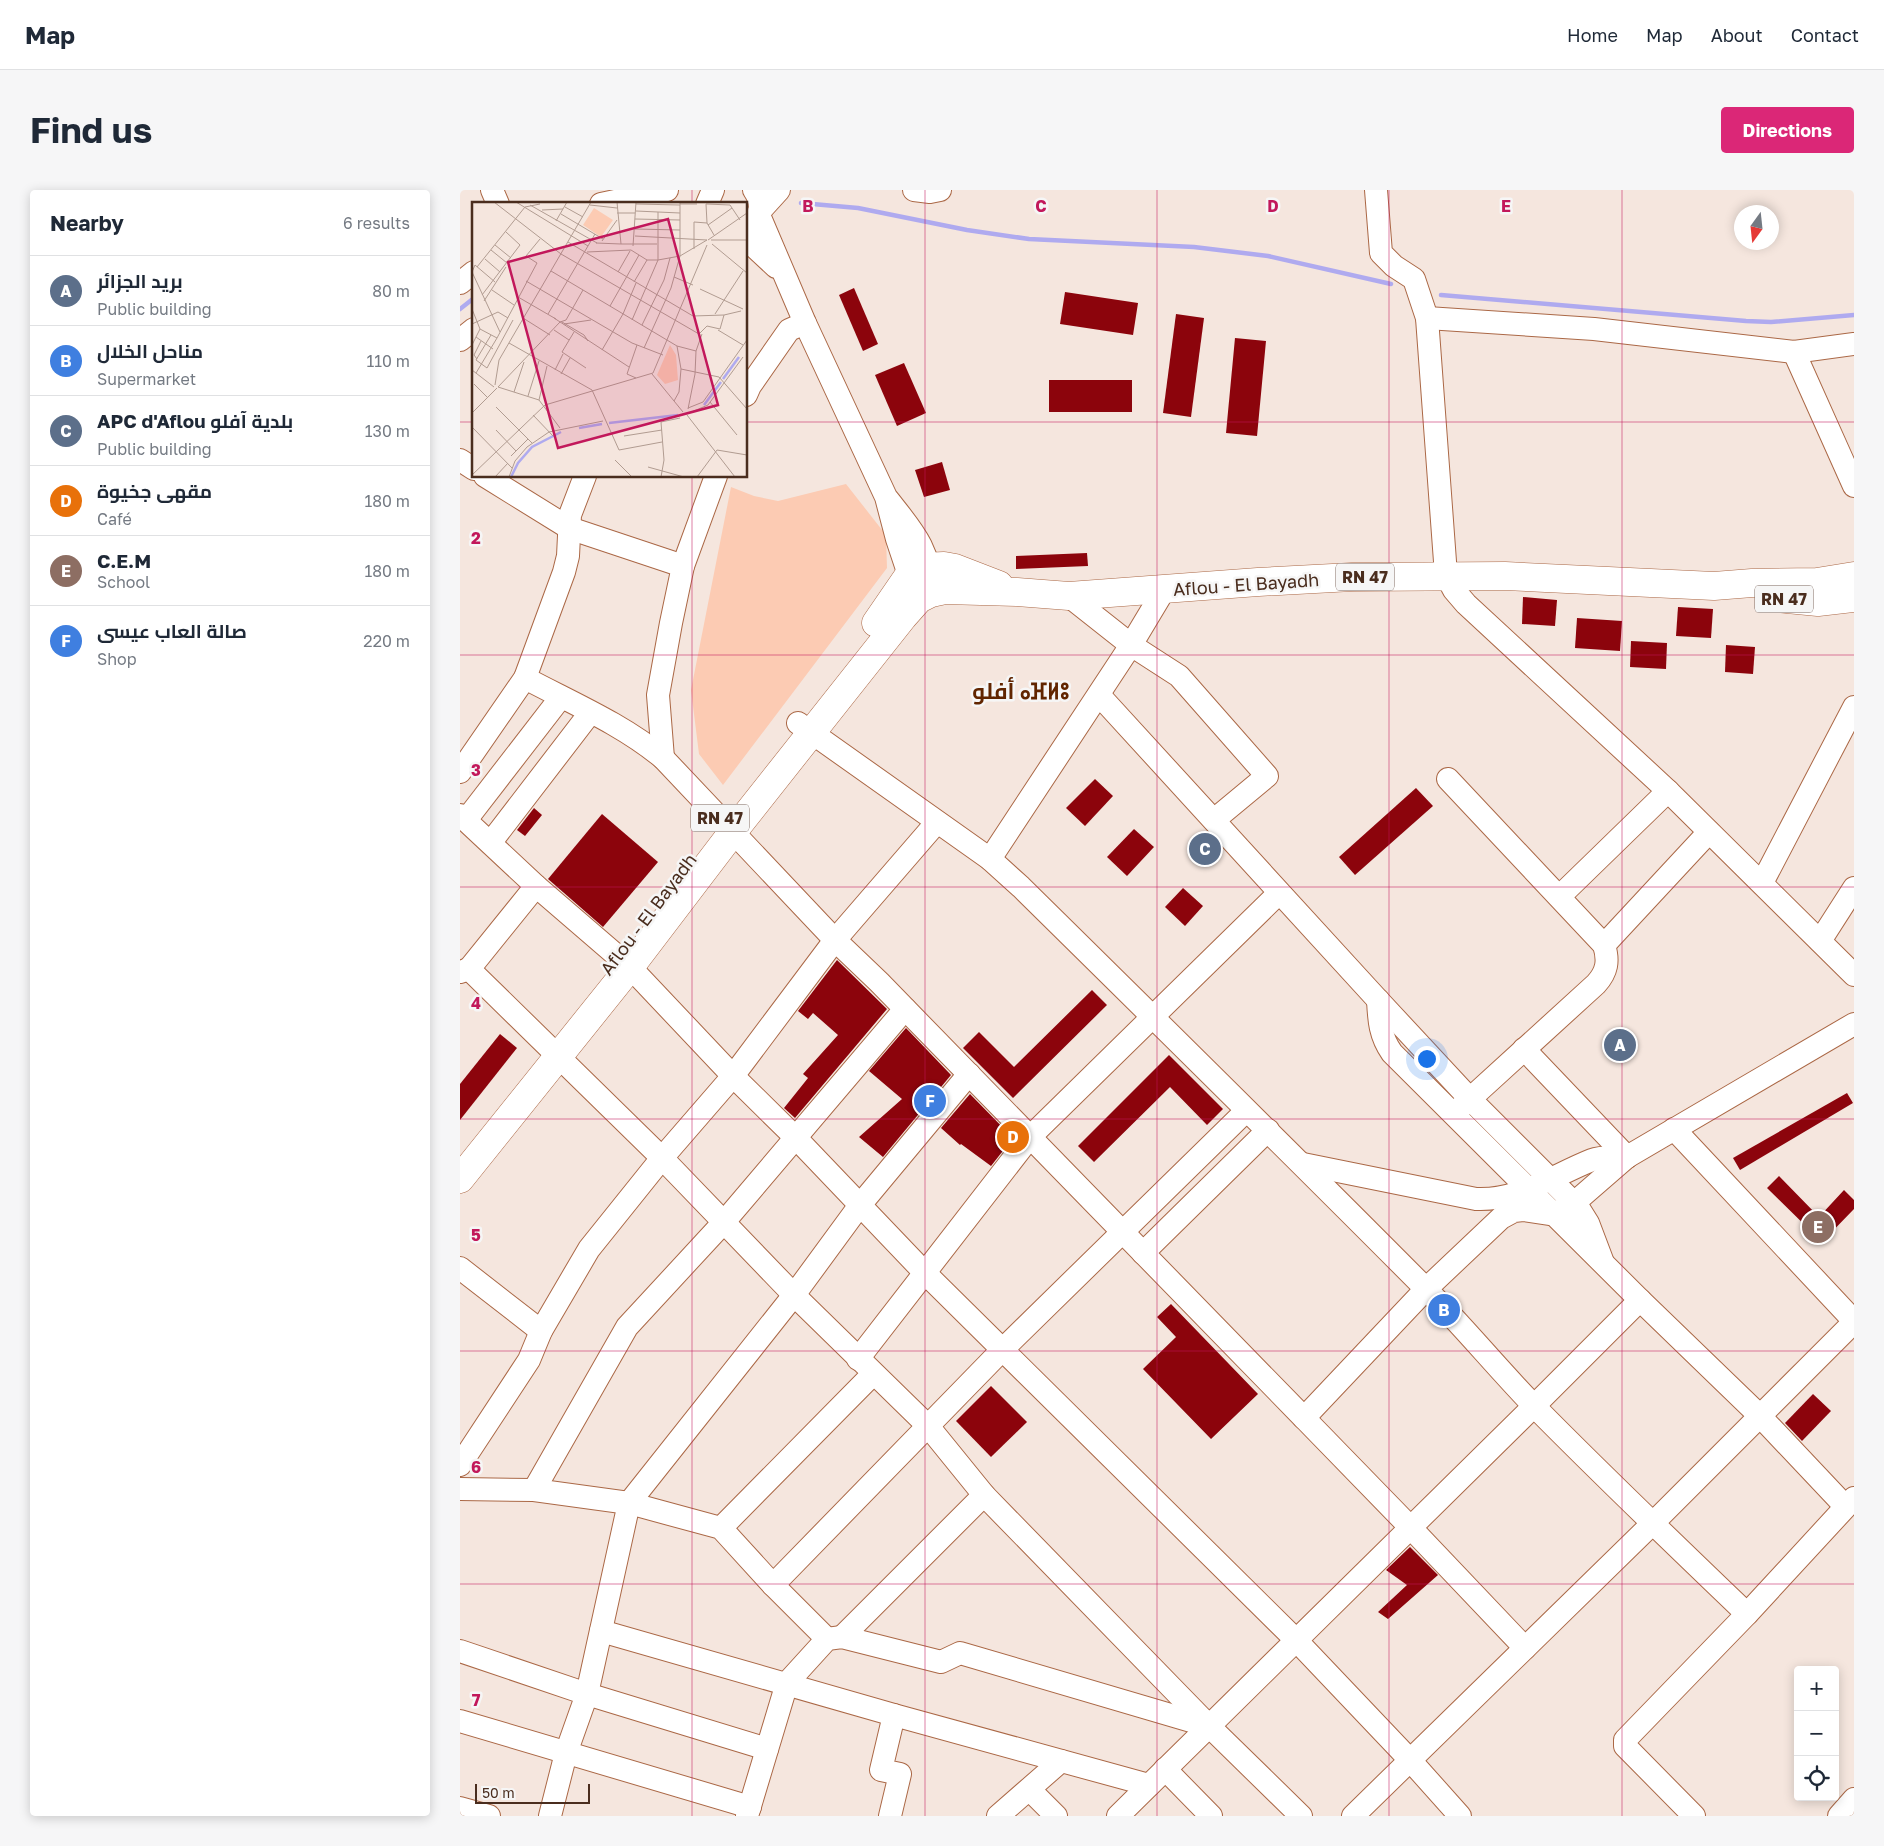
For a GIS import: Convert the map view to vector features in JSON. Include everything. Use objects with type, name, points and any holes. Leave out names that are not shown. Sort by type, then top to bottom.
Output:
[{"type":"main road","name":"Aflou - El Bayadh","points":[[805,728],[886,610],[919,570],[955,568],[1017,592]]},
{"type":"main road","name":"Aflou - El Bayadh","points":[[460,1179],[552,1051],[624,961],[726,825],[805,728],[910,608],[919,599],[931,593],[946,590],[1069,596],[1258,582],[1446,575],[1564,578],[1714,586],[1752,583],[1816,582],[1854,576]]},
{"type":"main road","name":"Aflou - El Bayadh","points":[[1714,586],[1744,594],[1792,600],[1818,602],[1854,598]]},
{"type":"main road","name":"Aflou - El Bayadh","points":[[460,1152],[552,1051]]},
{"type":"street","points":[[492,190],[497,202]]},
{"type":"street","points":[[610,202],[667,190]]},
{"type":"street","points":[[754,190],[760,204],[755,219],[886,497],[917,538],[919,570],[931,593]]},
{"type":"street","points":[[755,219],[779,190]]},
{"type":"street","points":[[914,190],[930,192],[940,190]]},
{"type":"street","points":[[1376,190],[1382,253],[1394,266],[1414,280],[1427,318],[1446,575],[1454,590],[1466,604],[1668,791],[1854,975]]},
{"type":"street","points":[[748,241],[782,273]]},
{"type":"street","points":[[460,283],[472,274]]},
{"type":"street","points":[[1427,318],[1594,329],[1794,352],[1854,344]]},
{"type":"street","points":[[748,390],[789,330],[805,323]]},
{"type":"street","points":[[460,340],[472,331]]},
{"type":"street","points":[[1794,352],[1854,486]]},
{"type":"street","points":[[460,460],[472,468]]},
{"type":"street","points":[[488,478],[568,528],[683,566]]},
{"type":"street","points":[[460,772],[525,678],[564,572],[569,548],[568,528],[577,493],[584,478]]},
{"type":"street","points":[[663,758],[658,695],[670,623],[683,566],[715,478]]},
{"type":"street","points":[[990,859],[1131,645],[1164,590]]},
{"type":"street","points":[[1069,596],[1131,645],[1179,676],[1267,776],[1214,820]]},
{"type":"street","points":[[525,678],[636,738],[663,758],[835,940],[1123,1232],[1525,1648]]},
{"type":"street","points":[[1098,695],[1378,1000],[1470,1098],[1574,1203],[1585,1218],[1602,1260]]},
{"type":"street","points":[[471,823],[569,701]]},
{"type":"street","points":[[471,823],[569,701]]},
{"type":"street","points":[[1762,883],[1854,707]]},
{"type":"street","points":[[805,728],[990,859],[1021,887],[1154,1017],[1246,1111],[1302,1164],[1426,1289],[1534,1406],[1652,1524],[1746,1614]]},
{"type":"street","points":[[1448,779],[1604,945],[1608,962],[1601,978],[1453,1114]]},
{"type":"street","points":[[1560,896],[1668,791]]},
{"type":"street","points":[[460,1465],[529,1360],[541,1331],[589,1248],[662,1158],[733,1076],[835,940],[937,822]]},
{"type":"street","points":[[471,823],[536,886],[624,961],[733,1076],[796,1138],[1002,1350],[1296,1640],[1410,1760],[1460,1816]]},
{"type":"street","points":[[1604,945],[1710,832]]},
{"type":"street","points":[[536,886],[465,971],[552,1051],[662,1158],[794,1295],[928,1426],[984,1495],[1209,1726],[1301,1816]]},
{"type":"street","points":[[1820,941],[1854,888]]},
{"type":"street","points":[[721,1528],[866,1366],[925,1272],[1030,1137],[1279,893]]},
{"type":"street","points":[[1378,1000],[1380,1027],[1388,1047],[1640,1300],[1850,1502],[1625,1740],[1625,1746],[1694,1816]]},
{"type":"street","points":[[534,1490],[627,1327],[724,1222],[905,1009]]},
{"type":"street","points":[[1304,1418],[1426,1289],[1508,1213],[1523,1210],[1554,1213],[1574,1203],[1627,1157],[1854,1024]]},
{"type":"street","points":[[1524,1049],[1627,1157]]},
{"type":"street","points":[[550,1816],[566,1753],[587,1694],[629,1504],[794,1295],[860,1205],[969,1074]]},
{"type":"street","points":[[772,1586],[1002,1350],[1246,1111]]},
{"type":"street","points":[[1353,1816],[1652,1524],[1854,1322],[1674,1129]]},
{"type":"street","points":[[1143,1253],[1268,1130]]},
{"type":"street","points":[[1302,1164],[1476,1199],[1499,1198],[1528,1189],[1552,1180],[1594,1159],[1627,1157]]},
{"type":"street","points":[[1340,1204],[1348,1187],[1358,1175]]},
{"type":"street","points":[[460,1268],[541,1331]]},
{"type":"street","points":[[1089,1769],[1126,1813],[1165,1769],[1640,1300]]},
{"type":"street","points":[[460,1489],[534,1490],[629,1504],[721,1528],[772,1586],[835,1638],[941,1662],[960,1653],[1209,1726]]},
{"type":"street","points":[[460,1721],[748,1811],[787,1684],[984,1495]]},
{"type":"street","points":[[601,1631],[894,1715],[1149,1785]]},
{"type":"street","points":[[460,1651],[587,1694],[767,1749]]},
{"type":"street","points":[[890,1816],[900,1774],[881,1770],[894,1715]]},
{"type":"street","points":[[998,1816],[1061,1761]]},
{"type":"street","points":[[1165,1769],[1211,1816]]},
{"type":"street","points":[[1030,1790],[1056,1816]]},
{"type":"street","points":[[1840,1816],[1854,1800]]},
{"type":"street","points":[[460,1808],[489,1816]]},
{"type":"shaded area","points":[[846,484],[886,535],[887,568],[723,785],[699,754],[691,690],[731,487],[754,496],[778,501]]},
{"type":"building","points":[[854,288],[878,344],[863,351],[839,295]]},
{"type":"building","points":[[1065,292],[1138,303],[1133,335],[1060,324]]},
{"type":"building","points":[[1176,314],[1204,318],[1191,417],[1163,413]]},
{"type":"building","points":[[1235,338],[1266,341],[1257,436],[1226,433]]},
{"type":"building","points":[[904,363],[926,413],[897,426],[875,375]]},
{"type":"building","points":[[1049,380],[1132,380],[1132,412],[1049,412]]},
{"type":"building","points":[[942,462],[950,490],[924,497],[915,470]]},
{"type":"building","points":[[1087,553],[1088,566],[1016,569],[1016,556]]},
{"type":"building","points":[[1523,597],[1557,600],[1555,626],[1522,624]]},
{"type":"building","points":[[1678,607],[1713,609],[1711,638],[1676,636]]},
{"type":"building","points":[[1577,618],[1622,621],[1620,651],[1575,648]]},
{"type":"building","points":[[1631,641],[1667,643],[1666,669],[1630,667]]},
{"type":"building","points":[[1726,645],[1755,647],[1753,674],[1725,672]]},
{"type":"building","points":[[1095,779],[1113,796],[1085,826],[1066,808]]},
{"type":"building","points":[[1416,788],[1433,806],[1355,875],[1339,857]]},
{"type":"building","points":[[534,808],[542,815],[525,836],[517,830]]},
{"type":"building","points":[[602,814],[658,862],[603,927],[548,879]]},
{"type":"building","points":[[1134,829],[1154,847],[1127,876],[1107,857]]},
{"type":"building","points":[[1183,888],[1203,906],[1185,926],[1165,907]]},
{"type":"building","points":[[837,960],[887,1009],[795,1118],[784,1108],[808,1078],[803,1074],[838,1035],[813,1013],[808,1019],[798,1011]]},
{"type":"building","points":[[1092,990],[1107,1005],[1013,1098],[963,1048],[979,1032],[1014,1067]]},
{"type":"building","points":[[906,1028],[951,1075],[883,1157],[859,1137],[902,1099],[869,1071]]},
{"type":"building","points":[[500,1034],[517,1048],[460,1120],[460,1084]]},
{"type":"building","points":[[1169,1055],[1223,1109],[1207,1125],[1170,1087],[1094,1162],[1078,1146]]},
{"type":"building","points":[[1847,1093],[1853,1103],[1740,1170],[1733,1158]]},
{"type":"building","points":[[970,1094],[1013,1138],[991,1166],[960,1145],[941,1128]]},
{"type":"building","points":[[1779,1176],[1819,1217],[1844,1190],[1854,1200],[1854,1209],[1822,1242],[1767,1188]]},
{"type":"building","points":[[1171,1304],[1258,1394],[1211,1439],[1143,1369],[1176,1337],[1157,1317]]},
{"type":"building","points":[[991,1386],[1027,1422],[991,1457],[956,1421]]},
{"type":"building","points":[[1813,1394],[1831,1411],[1802,1441],[1785,1423]]},
{"type":"building","points":[[1410,1547],[1438,1575],[1388,1619],[1378,1612],[1407,1585],[1386,1570]]},
{"type":"waterway","points":[[801,203],[858,208],[967,230],[1029,239],[1194,247],[1268,256],[1391,284]]},
{"type":"waterway","points":[[1441,295],[1746,321],[1771,322],[1854,315]]},
{"type":"waterway","points":[[460,309],[472,300]]},
{"type":"place","name":"APC d'Aflou بلدية آفلو","points":[[1205,849]]},
{"type":"place","name":"بريد الجزائر","points":[[1620,1045]]},
{"type":"place","name":"صالة العاب عيسى","points":[[930,1101]]},
{"type":"place","name":"مقهى جخيوة","points":[[1013,1137]]},
{"type":"place","name":"C.E.M","points":[[1818,1227]]},
{"type":"place","name":"مناحل الخلال","points":[[1444,1310]]},
{"type":"district","name":"أفلو ⴰⴼⵍⵓ","points":[[1021,690]]}]
